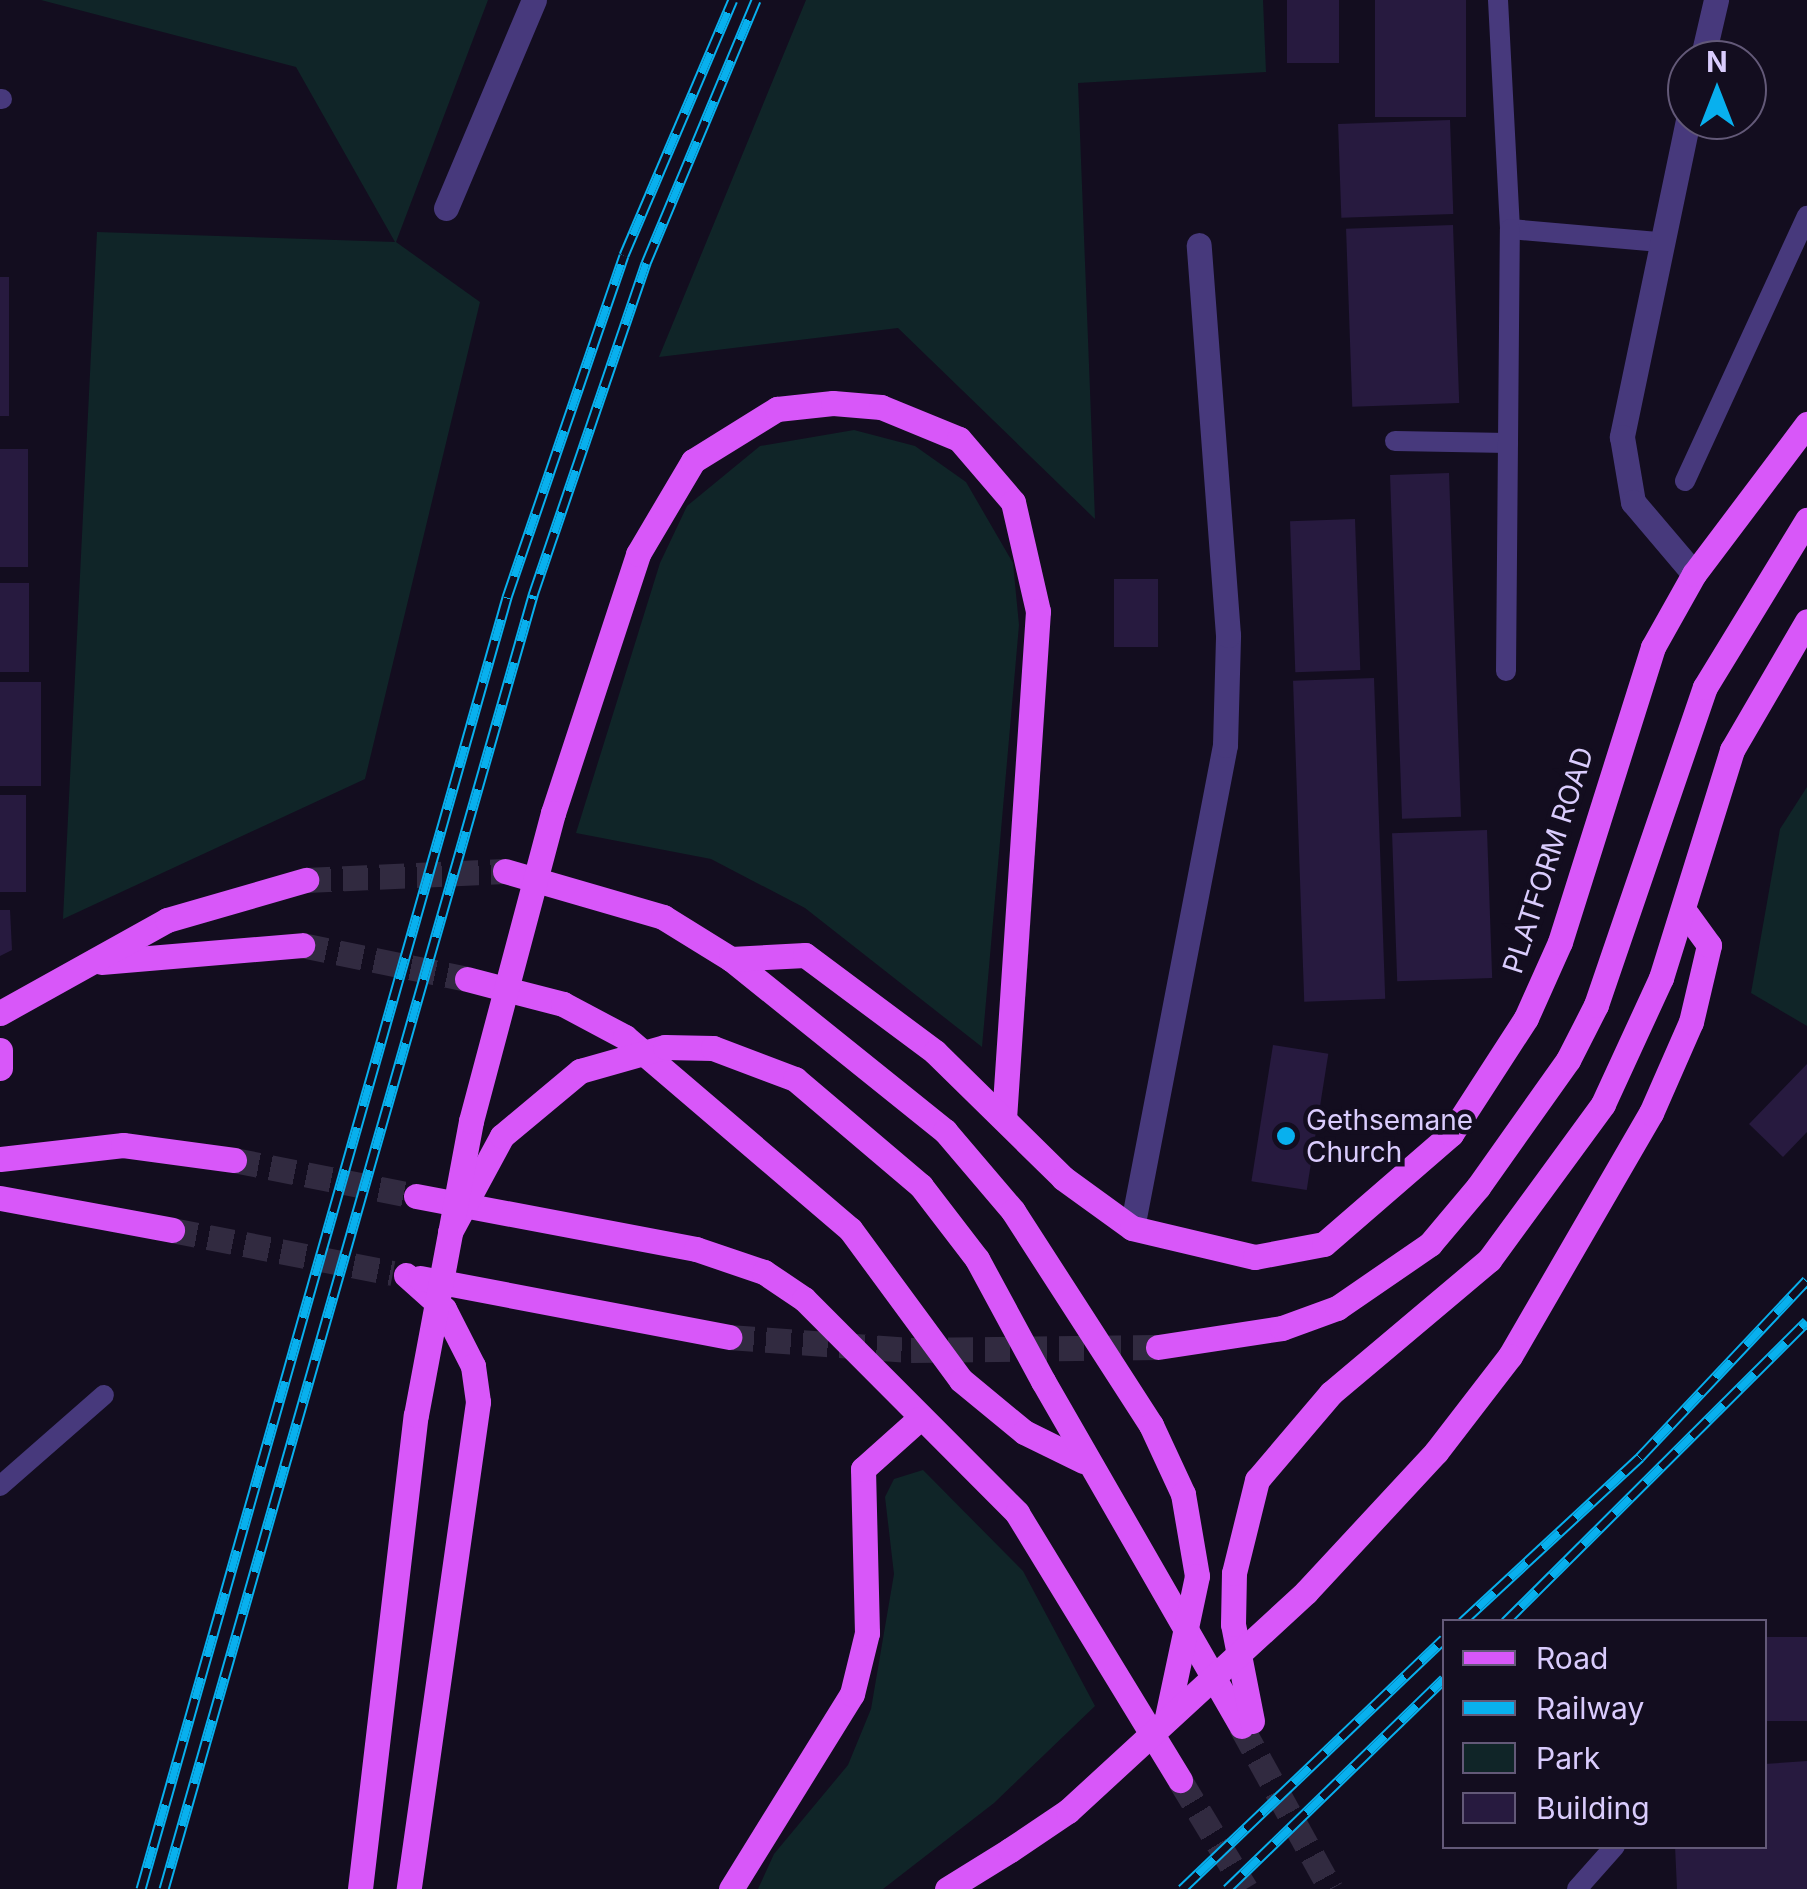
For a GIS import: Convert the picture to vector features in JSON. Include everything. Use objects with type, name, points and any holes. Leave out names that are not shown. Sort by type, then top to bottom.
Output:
[{"type":"main road","points":[[360,1889],[416,1415],[450,1232],[553,814],[638,554],[694,461],[730,430],[777,409],[881,406],[959,439],[1014,502],[1038,611],[1004,1120]]},
{"type":"main road","name":"PLATFORM ROAD","points":[[731,958],[805,954],[936,1052],[1063,1178],[1132,1228],[1210,1253],[1293,1254],[1360,1221],[1451,1134],[1526,1018],[1560,942],[1621,732],[1694,574],[1807,424]]},
{"type":"main road","points":[[1158,1347],[1282,1328],[1336,1308],[1430,1244],[1478,1187],[1596,1004],[1705,688],[1807,520]]},
{"type":"main road","points":[[450,1232],[502,1136],[580,1071],[665,1046],[713,1048],[795,1079],[921,1186],[977,1259],[1083,1461],[1247,1723],[1234,1573],[1257,1480],[1331,1393],[1454,1293],[1536,1205],[1603,1104],[1685,912],[1732,750],[1807,621]]},
{"type":"main road","points":[[505,871],[662,916],[731,958],[944,1131],[1013,1211],[1151,1424],[1183,1494],[1197,1576],[1167,1717]]},
{"type":"main road","points":[[0,1013],[81,964],[221,900],[306,880]]},
{"type":"main road","points":[[948,1889],[1068,1810],[1369,1528],[1510,1356],[1651,1114],[1696,1004],[1708,946],[1685,912]]},
{"type":"main road","points":[[81,964],[302,945]]},
{"type":"main road","points":[[467,979],[564,1004],[625,1037],[850,1229],[961,1380],[1024,1432],[1083,1461]]},
{"type":"main road","points":[[0,1050],[0,1068]]},
{"type":"main road","points":[[0,1159],[123,1145],[234,1160]]},
{"type":"main road","points":[[416,1196],[696,1249],[764,1272],[804,1299],[1054,1562],[1180,1780]]},
{"type":"main road","points":[[0,1198],[172,1230]]},
{"type":"main road","points":[[409,1889],[478,1402],[473,1366],[444,1309],[400,1274],[729,1337]]},
{"type":"main road","points":[[731,1889],[852,1694],[866,1633],[863,1469],[920,1419]]},
{"type":"street","points":[[446,208],[534,0]]},
{"type":"street","points":[[1707,40],[1716,0]]},
{"type":"street","points":[[1683,140],[1632,357],[1623,481],[1694,574]]},
{"type":"street","points":[[1132,1228],[1224,745],[1228,635],[1199,245]]},
{"type":"lane","points":[[1498,0],[1510,229],[1506,671]]},
{"type":"lane","points":[[1686,481],[1807,216]]},
{"type":"lane","points":[[1510,229],[1660,242]]},
{"type":"lane","points":[[1395,441],[1508,443]]},
{"type":"lane","points":[[0,1486],[104,1395]]},
{"type":"lane","points":[[1577,1889],[1612,1849]]},
{"type":"green space","points":[[41,0],[488,0],[396,242],[480,302],[365,779],[63,919],[97,232],[395,242],[296,67]]},
{"type":"green space","points":[[806,0],[1263,0],[1266,72],[1078,83],[1095,519],[898,328],[659,357]]},
{"type":"green space","points":[[854,430],[915,446],[966,482],[1013,563],[1019,625],[982,1047],[805,908],[711,859],[576,833],[660,563],[687,506],[760,446]]},
{"type":"green space","points":[[1807,787],[1807,1026],[1751,993],[1780,829]]},
{"type":"green space","points":[[923,1470],[1023,1571],[1095,1706],[994,1803],[883,1889],[758,1889],[774,1854],[848,1765],[871,1709],[894,1574],[885,1497],[894,1479]]},
{"type":"building","points":[[1287,0],[1339,0],[1339,63],[1287,63]]},
{"type":"building","points":[[1375,0],[1466,0],[1466,117],[1375,117]]},
{"type":"building","points":[[1450,120],[1453,214],[1341,218],[1338,124]]},
{"type":"building","points":[[1453,225],[1459,403],[1352,407],[1346,229]]},
{"type":"building","points":[[0,277],[9,277],[9,416],[0,416]]},
{"type":"building","points":[[0,449],[28,449],[28,567],[0,567]]},
{"type":"building","points":[[1449,473],[1461,817],[1402,819],[1390,475]]},
{"type":"building","points":[[1355,519],[1360,670],[1295,672],[1290,521]]},
{"type":"building","points":[[1114,579],[1158,579],[1158,647],[1114,647]]},
{"type":"building","points":[[0,583],[29,583],[29,672],[0,672]]},
{"type":"building","points":[[1374,678],[1385,999],[1304,1002],[1293,681]]},
{"type":"building","points":[[0,682],[41,682],[41,786],[0,786]]},
{"type":"building","points":[[0,795],[26,795],[26,892],[0,892]]},
{"type":"building","points":[[1487,830],[1492,978],[1397,981],[1392,833]]},
{"type":"building","points":[[0,910],[10,910],[12,950],[0,956]]},
{"type":"building","points":[[1273,1045],[1328,1054],[1307,1190],[1251,1181]]},
{"type":"building","points":[[1807,1064],[1807,1132],[1783,1157],[1749,1124]]},
{"type":"building","points":[[1767,1637],[1807,1637],[1807,1721],[1767,1721]]},
{"type":"building","points":[[1807,1761],[1807,1889],[1677,1889],[1675,1849],[1767,1849],[1767,1764]]},
{"type":"tunnel","points":[[306,880],[505,871]]},
{"type":"tunnel","points":[[302,945],[467,979]]},
{"type":"tunnel","points":[[234,1160],[416,1196]]},
{"type":"tunnel","points":[[172,1230],[393,1273]]},
{"type":"tunnel","points":[[729,1337],[911,1350],[1158,1347]]},
{"type":"tunnel","points":[[1241,1726],[1331,1889]]},
{"type":"tunnel","points":[[1180,1780],[1246,1889]]},
{"type":"railway","points":[[141,1889],[507,597],[624,255],[733,0]]},
{"type":"railway","points":[[164,1889],[533,595],[646,263],[756,0]]},
{"type":"railway","points":[[1465,1619],[1640,1457],[1807,1280]]},
{"type":"railway","points":[[1508,1619],[1807,1321]]},
{"type":"railway","points":[[1182,1889],[1442,1641]]},
{"type":"railway","points":[[1227,1889],[1442,1681]]},
{"type":"place","name":"Gethsemane Church","points":[[1286,1136]]}]
